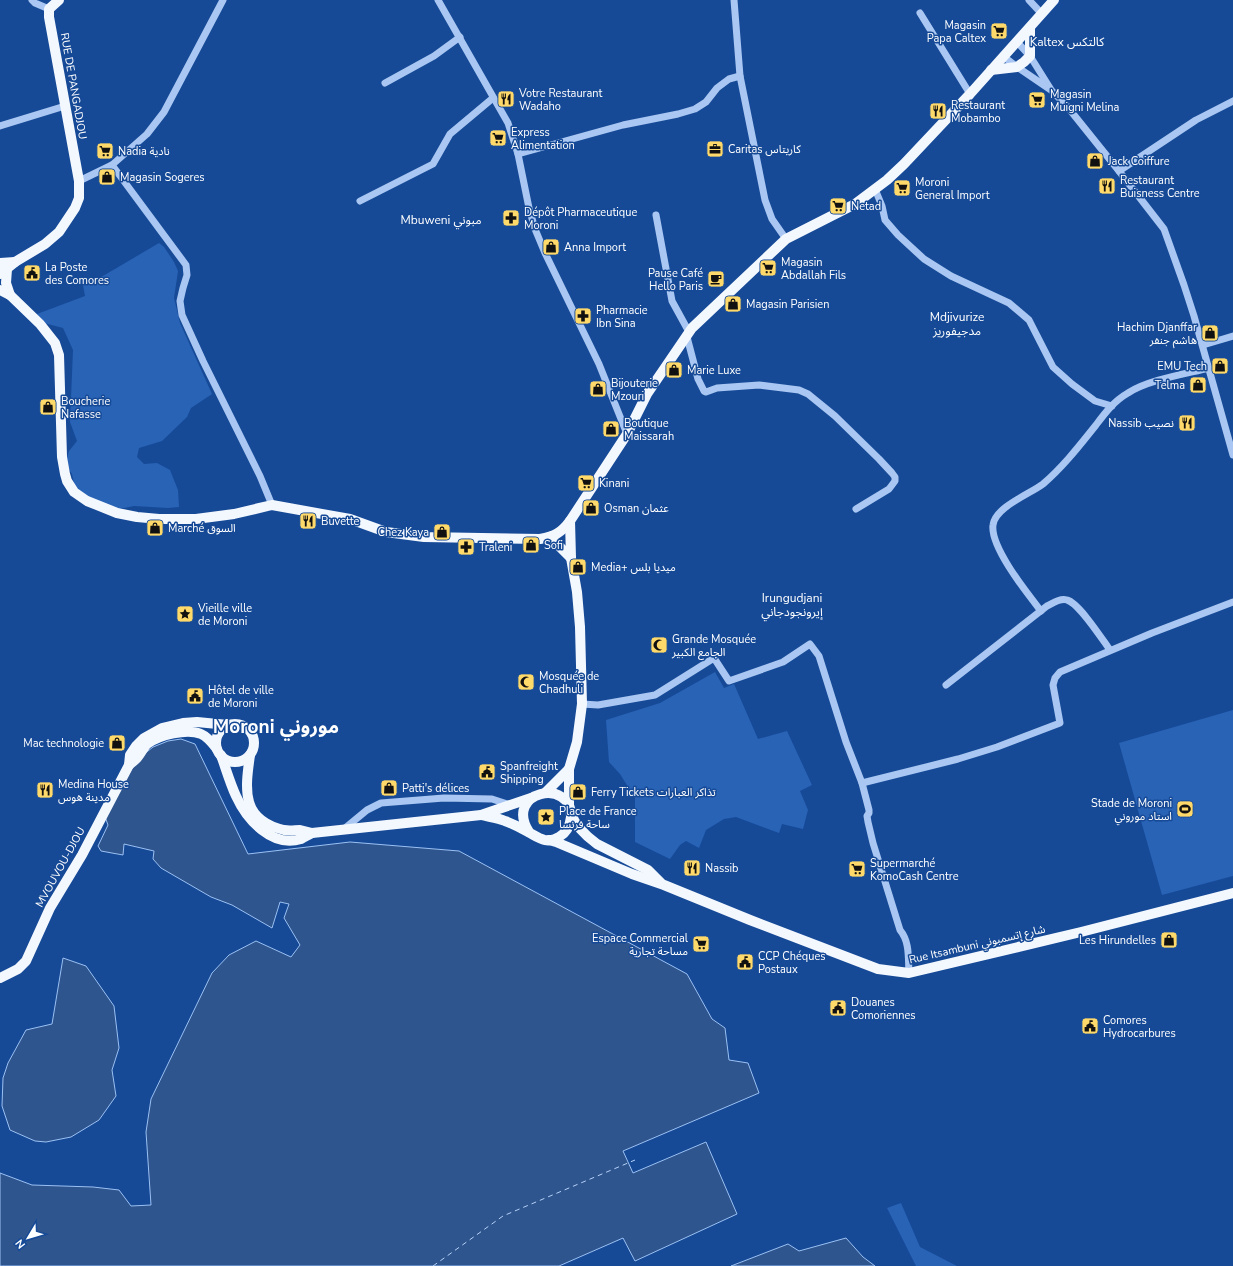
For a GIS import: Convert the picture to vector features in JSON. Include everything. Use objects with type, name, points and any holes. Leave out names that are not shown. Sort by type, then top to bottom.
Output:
[{"type":"main road","points":[[49,9],[59,0]]},
{"type":"main road","points":[[0,290],[10,295],[49,334],[55,343],[59,354],[62,458],[64,474],[74,492],[87,501],[117,513],[159,519],[196,519],[234,514],[272,505],[350,519],[386,532],[424,537],[534,539],[550,537],[560,532],[570,521],[627,434],[647,394],[688,334],[786,239],[848,208],[875,189],[904,164],[970,94],[1054,0]]},
{"type":"main road","name":"RUE DE PANGADJOU","points":[[2,269],[45,244],[59,232],[75,208],[79,198],[79,181],[49,17],[49,9]]},
{"type":"main road","points":[[991,70],[1017,67],[1030,56],[1030,28]]},
{"type":"main road","points":[[2,269],[10,295]]},
{"type":"main road","points":[[481,815],[504,821],[529,832],[542,840],[556,839],[563,834],[570,822],[569,769],[577,742],[582,704],[580,627],[577,592],[571,558],[570,521]]},
{"type":"main road","points":[[550,537],[571,558]]},
{"type":"main road","name":"MVOUVOU-DJOU","points":[[129,765],[130,755],[136,746],[144,738],[162,728],[177,724],[197,722],[228,725]]},
{"type":"main road","points":[[219,752],[230,761],[236,762],[246,759],[254,749],[254,737],[251,731],[246,726],[240,724],[234,723],[228,725],[219,732],[216,743],[219,752],[236,796],[242,808],[251,820],[263,830],[273,837],[281,840],[301,839],[312,833],[344,829],[481,815],[512,806],[537,794],[545,792],[559,796],[565,801],[570,811]]},
{"type":"main road","name":"MVOUVOU-DJOU","points":[[2,973],[12,973],[26,961],[50,908],[82,854],[129,765],[136,759],[145,746],[153,740],[177,733],[192,732],[202,734],[219,752]]},
{"type":"main road","points":[[250,755],[247,775],[247,798],[256,815],[267,824],[277,828],[287,831],[301,830],[312,833]]},
{"type":"main road","points":[[545,792],[569,769]]},
{"type":"main road","points":[[529,832],[525,826],[523,818],[526,804],[531,798]]},
{"type":"main road","name":"Rue Itsambuni شارع إتسمبوني","points":[[570,811],[577,826],[590,839],[648,870],[664,886]]},
{"type":"main road","name":"Rue Itsambuni شارع إتسمبوني","points":[[549,840],[632,874],[878,969],[909,973],[1081,932],[1233,893]]},
{"type":"street","points":[[32,0],[49,9]]},
{"type":"street","points":[[79,181],[112,166],[147,134],[164,112],[206,35],[223,0]]},
{"type":"street","points":[[438,0],[460,36],[508,123],[518,154],[535,229],[545,253],[599,364],[627,434]]},
{"type":"street","points":[[734,0],[740,76],[765,200],[772,219],[786,239]]},
{"type":"street","points":[[1029,0],[1042,14]]},
{"type":"street","points":[[920,13],[970,94]]},
{"type":"street","points":[[385,83],[434,56],[460,36]]},
{"type":"street","points":[[1017,42],[1030,56],[1051,90]]},
{"type":"street","points":[[1003,56],[1051,90],[1066,105],[1164,229],[1203,345],[1233,455]]},
{"type":"street","points":[[518,154],[623,125],[695,109],[706,102],[728,79],[740,76]]},
{"type":"street","points":[[360,201],[433,164],[450,134],[493,98]]},
{"type":"street","points":[[1119,171],[1196,120],[1233,101]]},
{"type":"street","points":[[0,126],[65,106]]},
{"type":"street","points":[[112,166],[186,266],[187,275],[180,301],[182,315],[260,476],[272,505]]},
{"type":"street","points":[[875,189],[882,206],[885,220],[898,235],[924,259],[950,276],[1010,303],[1029,320],[1053,368],[1095,401],[1112,406]]},
{"type":"street","points":[[656,215],[672,301],[688,334],[698,379],[704,391],[706,392],[717,388],[759,385],[799,390],[808,394],[823,406],[879,459],[895,477],[895,481],[888,489],[856,509]]},
{"type":"street","points":[[1203,345],[1233,336]]},
{"type":"street","points":[[1041,611],[1013,573],[1000,550],[993,530],[994,519],[1004,509],[1035,490],[1052,475],[1071,455],[1112,406],[1128,393],[1147,384],[1209,368]]},
{"type":"street","points":[[946,685],[1041,611],[1051,604],[1061,600],[1066,599],[1072,602],[1110,650]]},
{"type":"street","points":[[862,783],[997,748],[1060,723],[1053,685],[1055,678],[1060,672],[1152,633],[1233,602]]},
{"type":"street","points":[[582,704],[598,705],[655,695],[714,658],[729,681],[782,662],[810,644],[819,656],[846,742],[862,783],[869,810],[867,816],[873,843],[900,930],[906,939],[908,947],[909,973]]},
{"type":"street","points":[[344,829],[367,810],[381,803],[444,798],[492,799],[512,806]]},
{"type":"shaded area","points":[[159,243],[164,247],[178,271],[174,298],[180,323],[212,394],[191,408],[187,417],[162,441],[139,448],[137,457],[144,464],[157,463],[170,470],[178,490],[179,507],[168,508],[134,506],[119,509],[98,503],[75,488],[72,474],[65,464],[69,451],[77,441],[70,422],[73,350],[63,328],[40,322],[37,314],[85,296],[82,280],[86,278],[94,279],[103,276]]},
{"type":"shaded area","points":[[715,672],[724,688],[734,684],[758,739],[787,731],[812,785],[800,791],[808,810],[803,829],[782,824],[779,833],[736,817],[724,819],[706,830],[699,848],[686,841],[680,845],[670,859],[635,842],[635,798],[620,774],[609,762],[606,720],[660,703]]},
{"type":"shaded area","name":"Stade de Moroni استاد موروني","points":[[1233,710],[1233,876],[1162,895],[1119,743]]},
{"type":"shaded area","points":[[181,739],[195,744],[248,854],[350,842],[459,851],[687,974],[712,1019],[725,1028],[729,1060],[748,1063],[759,1093],[623,1151],[633,1173],[706,1142],[737,1214],[635,1261],[623,1238],[559,1266],[0,1266],[0,1173],[32,1185],[93,1187],[119,1190],[131,1206],[151,1205],[146,1132],[151,1099],[212,973],[229,955],[256,941],[291,957],[300,945],[284,918],[289,904],[280,902],[272,928],[232,905],[211,897],[161,868],[153,859],[154,851],[124,844],[123,855],[101,851],[98,846],[108,825],[104,814],[138,759],[153,747],[168,741]]},
{"type":"shaded area","points":[[63,958],[86,966],[114,1006],[119,1048],[112,1070],[116,1096],[99,1120],[71,1137],[46,1142],[35,1141],[10,1130],[2,1106],[3,1078],[8,1063],[26,1030],[52,1024]]},
{"type":"shaded area","points":[[901,1203],[920,1247],[957,1266],[916,1266],[887,1208]]},
{"type":"shaded area","points":[[846,1238],[863,1257],[875,1266],[731,1266],[788,1244],[799,1251]]},
{"type":"ferry route","points":[[433,1266],[503,1216],[635,1160]]},
{"type":"place","name":"Magasin Papa Caltex","points":[[999,31]]},
{"type":"place","name":"Votre Restaurant Wadaho","points":[[506,99]]},
{"type":"place","name":"Magasin Muigni Melina","points":[[1037,100]]},
{"type":"place","name":"Restaurant Mobambo","points":[[938,111]]},
{"type":"place","name":"Express Alimentation","points":[[498,138]]},
{"type":"place","name":"Caritas كاريتاس","points":[[715,149]]},
{"type":"place","name":"Nadia نادية","points":[[105,151]]},
{"type":"place","name":"Jack Coiffure","points":[[1095,161]]},
{"type":"place","name":"Magasin Sogeres","points":[[107,177]]},
{"type":"place","name":"Restaurant Buisness Centre","points":[[1107,186]]},
{"type":"place","name":"Moroni General Import","points":[[902,188]]},
{"type":"place","name":"Netad","points":[[838,206]]},
{"type":"place","name":"Dépôt Pharmaceutique Moroni","points":[[511,218]]},
{"type":"place","name":"Anna Import","points":[[551,247]]},
{"type":"place","name":"Magasin Abdallah Fils","points":[[768,268]]},
{"type":"place","name":"La Poste des Comores","points":[[32,273]]},
{"type":"place","name":"Pause Café Hello Paris","points":[[716,279]]},
{"type":"place","name":"Magasin Parisien","points":[[733,304]]},
{"type":"place","name":"Pharmacie Ibn Sina","points":[[583,316]]},
{"type":"place","name":"Hachim Djanffar هاشم جنفر","points":[[1210,333]]},
{"type":"place","name":"EMU Tech","points":[[1220,366]]},
{"type":"place","name":"Marie Luxe","points":[[674,370]]},
{"type":"place","name":"Telma","points":[[1198,385]]},
{"type":"place","name":"Bijouterie Mzouri","points":[[598,389]]},
{"type":"place","name":"Boucherie Nafasse","points":[[48,407]]},
{"type":"place","name":"Nassib نصيب","points":[[1187,423]]},
{"type":"place","name":"Boutique Maissarah","points":[[611,429]]},
{"type":"place","name":"Kinani","points":[[586,483]]},
{"type":"place","name":"Osman عثمان","points":[[591,508]]},
{"type":"place","name":"Buvette","points":[[308,521]]},
{"type":"place","name":"Marché السوق","points":[[155,528]]},
{"type":"place","name":"Chez Kaya","points":[[442,532]]},
{"type":"place","name":"Sofi","points":[[531,545]]},
{"type":"place","name":"Traleni","points":[[466,547]]},
{"type":"place","name":"Media+ ميديا بلس","points":[[578,567]]},
{"type":"place","name":"Vieille ville de Moroni","points":[[185,614]]},
{"type":"place","name":"Grande Mosquée الجامع الكبير","points":[[659,645]]},
{"type":"place","name":"Mosquée de Chadhuli","points":[[526,682]]},
{"type":"place","name":"Hôtel de ville de Moroni","points":[[195,696]]},
{"type":"place","name":"Mac technologie","points":[[117,743]]},
{"type":"place","name":"Spanfreight Shipping","points":[[487,772]]},
{"type":"place","name":"Patti's délices","points":[[389,788]]},
{"type":"place","name":"Medina House مدينة هوس","points":[[45,790]]},
{"type":"place","name":"Ferry Tickets تذاكر العبارات","points":[[578,792]]},
{"type":"place","name":"Stade de Moroni استاد موروني","points":[[1185,809]]},
{"type":"place","name":"Place de France ساحة فرنسا","points":[[546,817]]},
{"type":"place","name":"Nassib","points":[[692,868]]},
{"type":"place","name":"Supermarché KomoCash Centre","points":[[857,869]]},
{"type":"place","name":"Les Hirundelles","points":[[1169,940]]},
{"type":"place","name":"Espace Commercial مساحة تجارية","points":[[701,944]]},
{"type":"place","name":"CCP Chéques Postaux","points":[[745,962]]},
{"type":"place","name":"Douanes Comoriennes","points":[[838,1008]]},
{"type":"place","name":"Comores Hydrocarbures","points":[[1090,1026]]},
{"type":"district","name":"Kaltex كالتكس","points":[[1067,42]]},
{"type":"district","name":"Mbuweni مبوني","points":[[441,220]]},
{"type":"district","name":"Mdjivurize مدجيفوريز","points":[[957,324]]},
{"type":"district","name":"Irungudjani إيرونجودجاني","points":[[792,605]]},
{"type":"district","name":"Moroni موروني","points":[[276,726]]}]
